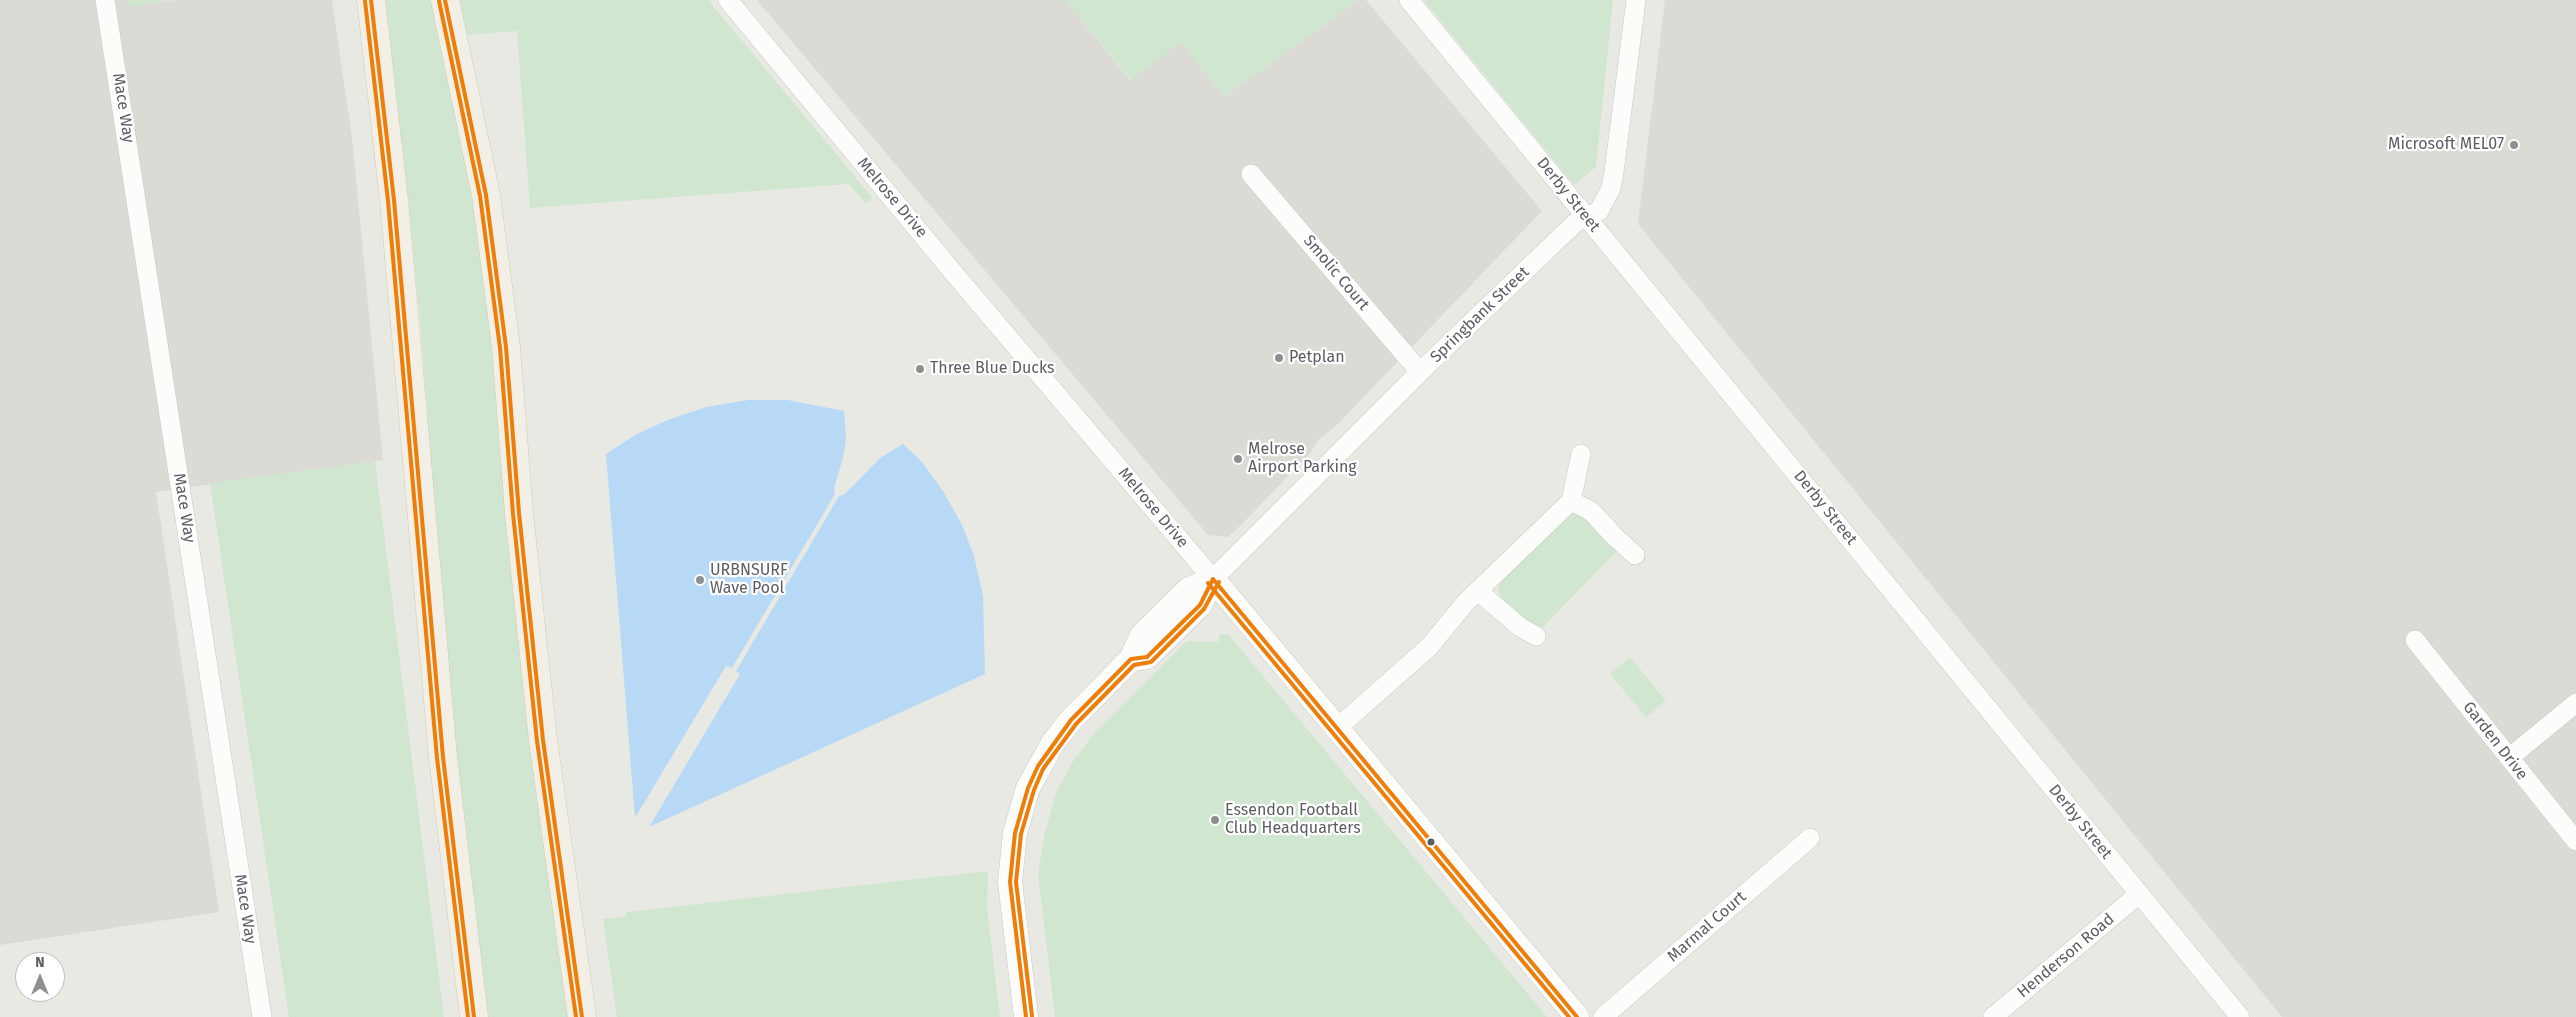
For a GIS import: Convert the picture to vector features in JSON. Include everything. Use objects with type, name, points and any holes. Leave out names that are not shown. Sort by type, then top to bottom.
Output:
[{"type":"main road","points":[[371,0],[394,200],[443,757],[474,1017]]},
{"type":"main road","points":[[446,0],[479,154],[489,214],[506,347],[520,522],[543,740],[582,1017]]},
{"type":"street","name":"Mace Way","points":[[105,0],[262,1017]]},
{"type":"street","name":"Melrose Drive","points":[[728,0],[1577,1017]]},
{"type":"street","name":"Derby Street","points":[[1409,0],[2240,1017]]},
{"type":"street","name":"Springbank Street","points":[[1213,579],[1420,372],[1575,223],[1599,211],[1611,188],[1636,0]]},
{"type":"street","name":"Smolic Court","points":[[1251,174],[1420,372]]},
{"type":"street","points":[[1336,729],[1430,647],[1466,602],[1479,592],[1571,501],[1581,454]]},
{"type":"street","points":[[1571,501],[1592,511],[1615,537],[1635,555]]},
{"type":"street","points":[[1026,1017],[1010,882],[1015,833],[1028,788],[1038,766],[1070,720],[1131,660],[1147,657],[1194,611],[1201,603],[1213,579]]},
{"type":"street","points":[[1479,592],[1520,626],[1536,636]]},
{"type":"street","name":"Garden Drive","points":[[2415,640],[2576,841]]},
{"type":"street","points":[[2509,758],[2576,703]]},
{"type":"street","name":"Marmal Court","points":[[1603,1017],[1810,838]]},
{"type":"street","name":"Henderson Road","points":[[1993,1017],[2139,894]]},
{"type":"shaded area","points":[[0,0],[128,0],[129,6],[176,0],[332,0],[352,138],[383,460],[156,492],[219,912],[0,945]]},
{"type":"shaded area","points":[[757,0],[1065,0],[1130,80],[1181,42],[1224,97],[1359,0],[1366,0],[1542,211],[1335,427],[1319,439],[1311,452],[1242,524],[1228,537],[1208,535]]},
{"type":"shaded area","points":[[1665,0],[2576,0],[2576,1017],[2282,1017],[1638,224]]},
{"type":"green space","points":[[128,0],[171,0],[129,7]]},
{"type":"green space","points":[[383,0],[431,0],[456,110],[477,220],[490,323],[507,512],[575,1017],[486,1017],[470,899],[440,599],[422,340],[405,168]]},
{"type":"green space","points":[[457,0],[708,0],[872,197],[866,204],[849,184],[530,208],[517,31],[466,35]]},
{"type":"green space","points":[[1065,0],[1359,0],[1224,97],[1181,42],[1131,80]]},
{"type":"green space","points":[[1424,0],[1613,0],[1596,167],[1574,185]]},
{"type":"green space","points":[[375,461],[444,1017],[289,1017],[210,483]]},
{"type":"green space","points":[[1569,513],[1584,513],[1618,550],[1540,630],[1506,605],[1498,590],[1500,581]]},
{"type":"green space","name":"Essendon Football Club Headquarters","points":[[1220,634],[1228,634],[1547,1017],[1055,1017],[1038,874],[1045,832],[1056,792],[1075,758],[1097,730],[1187,641],[1218,642]]},
{"type":"green space","points":[[1630,657],[1666,701],[1646,717],[1610,674]]},
{"type":"green space","points":[[988,871],[987,907],[1000,1017],[617,1017],[603,919],[626,917],[626,912]]},
{"type":"water","name":"URBNSURF Wave Pool","points":[[748,400],[788,400],[844,411],[846,439],[843,458],[834,488],[835,494],[732,668],[726,666],[635,818],[606,454],[635,435],[670,419],[706,407]]},
{"type":"water","name":"URBNSURF Wave Pool","points":[[903,444],[922,462],[943,491],[962,525],[974,556],[983,596],[985,674],[649,827],[740,674],[736,671],[839,496],[845,494],[880,458]]},
{"type":"transit line","points":[[371,0],[394,200],[443,757],[474,1017]]},
{"type":"transit line","points":[[445,0],[486,195],[506,347],[519,513],[543,740],[582,1017]]},
{"type":"transit line","points":[[365,1],[388,201],[437,758],[468,1017]]},
{"type":"transit line","points":[[439,1],[480,196],[500,348],[513,514],[537,741],[576,1017]]},
{"type":"transit line","points":[[1213,579],[1577,1017]]},
{"type":"transit line","points":[[1026,1017],[1010,882],[1015,833],[1028,788],[1038,766],[1071,720],[1131,659],[1147,657],[1200,605],[1213,579]]},
{"type":"transit line","points":[[1032,1016],[1016,882],[1021,834],[1034,790],[1043,769],[1076,724],[1134,665],[1151,662],[1204,609],[1219,582]]},
{"type":"transit line","points":[[1208,583],[1569,1017]]},
{"type":"place","name":"Microsoft MEL07","points":[[2514,145]]},
{"type":"place","name":"Petplan","points":[[1279,358]]},
{"type":"place","name":"Three Blue Ducks","points":[[920,369]]},
{"type":"place","name":"Melrose Airport Parking","points":[[1238,459]]},
{"type":"place","name":"URBNSURF Wave Pool","points":[[700,580]]},
{"type":"place","name":"Essendon Football Club Headquarters","points":[[1215,820]]}]
